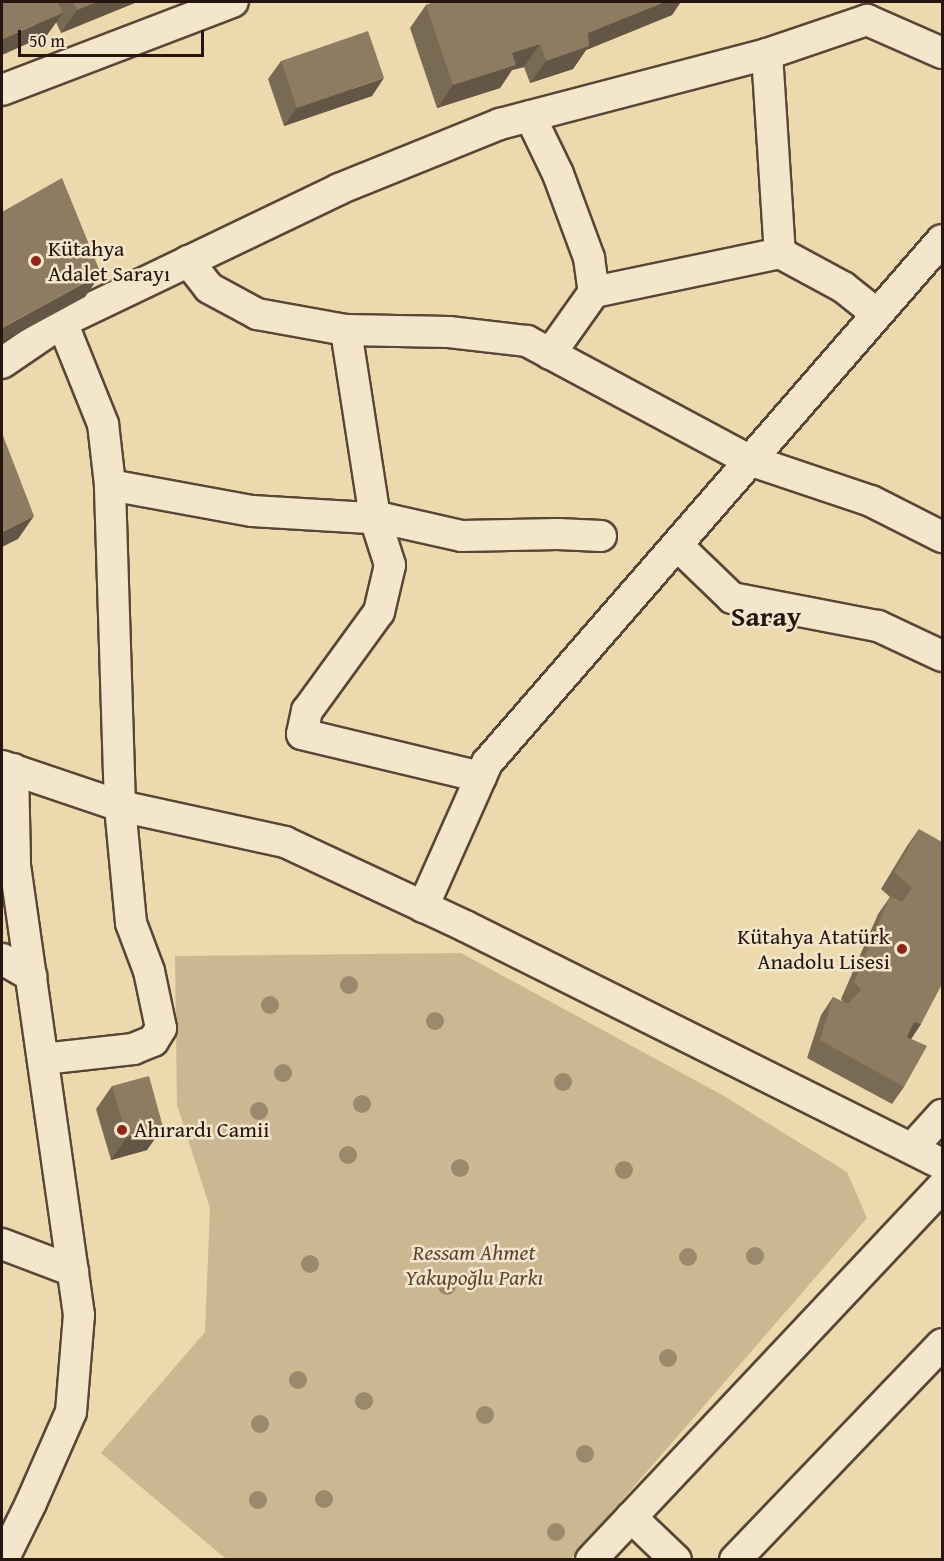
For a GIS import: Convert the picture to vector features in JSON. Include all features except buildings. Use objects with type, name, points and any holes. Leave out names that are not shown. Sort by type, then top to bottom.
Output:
[{"type":"street","points":[[2,90],[234,2]]},
{"type":"street","points":[[2,363],[62,322],[188,261],[339,189],[500,124],[767,54],[863,11],[942,53]]},
{"type":"street","points":[[767,54],[780,253]]},
{"type":"street","points":[[530,116],[558,174],[589,258],[594,292]]},
{"type":"street","points":[[423,907],[487,763],[942,240]]},
{"type":"street","points":[[550,354],[594,292],[780,253],[843,287],[877,314]]},
{"type":"street","points":[[188,261],[209,288],[256,314],[346,330],[449,332],[527,341],[749,460],[872,501],[942,537]]},
{"type":"street","points":[[43,1059],[133,1049],[153,1041],[161,1028],[150,971],[130,922],[120,806],[110,485],[103,424],[62,322]]},
{"type":"street","points":[[346,330],[375,518],[390,565],[379,612],[307,711],[302,734],[481,777]]},
{"type":"street","points":[[110,485],[252,511],[375,518],[462,536],[558,534],[601,536]]},
{"type":"street","points":[[677,545],[732,598],[878,626],[942,656]]},
{"type":"street","points":[[3,1560],[32,1503],[71,1412],[79,1315],[15,863],[7,768],[120,806],[285,842],[423,907],[942,1164]]},
{"type":"street","points":[[2,959],[31,976]]},
{"type":"street","points":[[912,1148],[942,1115]]},
{"type":"street","points":[[591,1560],[939,1198]]},
{"type":"street","points":[[2,1244],[73,1271]]},
{"type":"street","points":[[735,1560],[942,1344]]},
{"type":"street","points":[[631,1517],[676,1560]]},
{"type":"green space","name":"Ressam Ahmet Yakupoğlu Parkı","points":[[461,953],[724,1096],[847,1172],[867,1218],[571,1559],[226,1559],[101,1453],[205,1332],[210,1208],[177,1105],[175,956]]},
{"type":"place","name":"Kütahya Adalet Sarayı","points":[[36,261]]},
{"type":"place","name":"Kütahya Atatürk Anadolu Lisesi","points":[[902,949]]},
{"type":"place","name":"Ahırardı Camii","points":[[122,1130]]},
{"type":"district","name":"Saray","points":[[766,616]]}]
